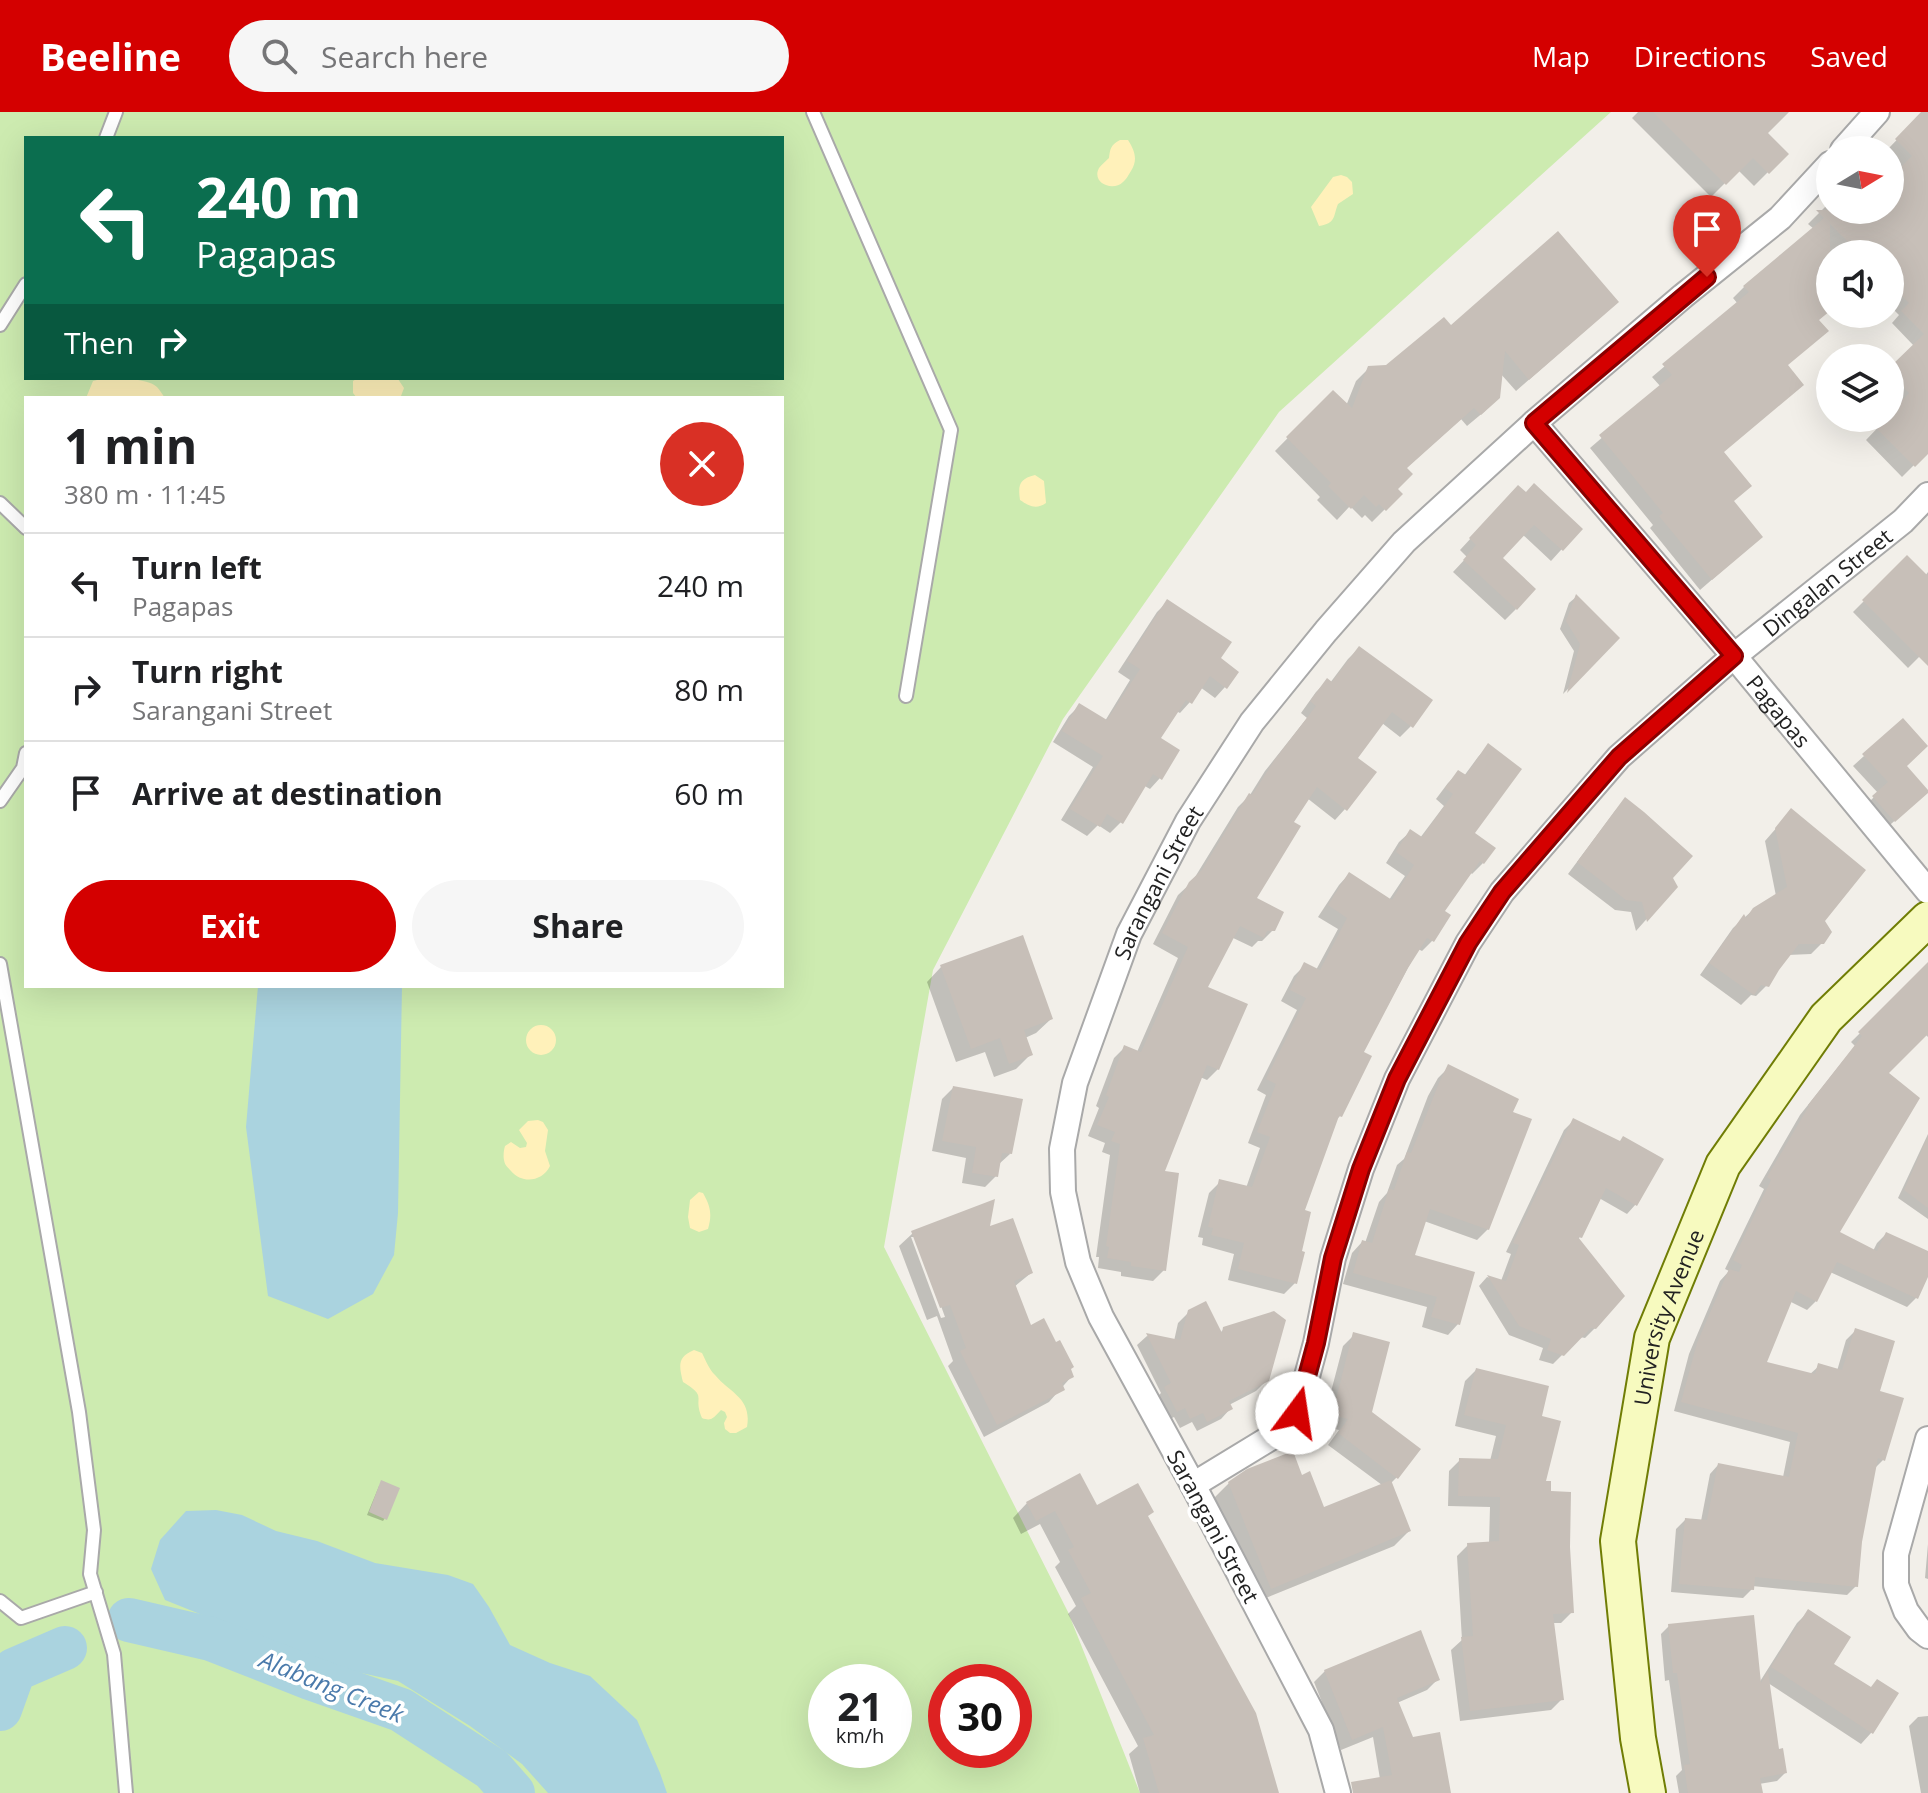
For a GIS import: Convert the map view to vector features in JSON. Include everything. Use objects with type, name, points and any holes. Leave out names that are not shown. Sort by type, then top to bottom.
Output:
[{"type":"street","points":[[1856,136],[1877,112]]},
{"type":"street","name":"Sarangani Street","points":[[1338,1793],[1321,1730],[1101,1317],[1078,1262],[1063,1192],[1062,1149],[1075,1083],[1129,934],[1188,821],[1252,722],[1326,631],[1404,542],[1534,423],[1780,218],[1816,179]]},
{"type":"street","name":"Pagapas","points":[[1534,423],[1734,656],[1928,891]]},
{"type":"street","name":"Dingalan Street","points":[[1193,1485],[1280,1432],[1297,1413],[1316,1343],[1333,1258],[1361,1169],[1397,1079],[1468,943],[1502,892],[1619,757],[1734,656],[1903,521],[1928,495]]},
{"type":"street","name":"University Avenue","points":[[1648,1793],[1638,1738],[1618,1541],[1652,1338],[1723,1165],[1826,1018],[1928,919]]},
{"type":"street","points":[[1928,1439],[1896,1554],[1896,1585],[1906,1611],[1928,1636]]},
{"type":"lane","points":[[107,136],[116,112]]},
{"type":"lane","points":[[813,112],[951,430],[906,696]]},
{"type":"lane","points":[[0,325],[24,287]]},
{"type":"lane","points":[[0,503],[24,526]]},
{"type":"lane","points":[[0,801],[24,763]]},
{"type":"lane","points":[[0,964],[79,1412],[94,1530],[90,1574],[114,1654],[126,1793]]},
{"type":"lane","points":[[0,1601],[21,1618],[96,1592]]},
{"type":"green space","points":[[0,112],[1611,112],[1279,412],[1063,719],[933,970],[884,1247],[1068,1612],[1140,1793],[0,1793]]},
{"type":"sand","points":[[1120,140],[1128,140],[1135,159],[1124,181],[1109,186],[1100,182],[1097,173],[1109,158],[1112,147]]},
{"type":"sand","points":[[1341,175],[1352,182],[1353,194],[1338,204],[1331,221],[1319,226],[1311,207],[1333,177]]},
{"type":"sand","points":[[399,380],[404,388],[401,396],[355,396],[353,381]]},
{"type":"sand","points":[[93,381],[146,382],[157,387],[164,396],[87,396]]},
{"type":"sand","points":[[1035,475],[1044,481],[1046,503],[1036,507],[1020,500],[1019,490],[1026,478]]},
{"type":"sand","points":[[541,1025],[552,1029],[556,1040],[552,1051],[541,1055],[530,1051],[526,1040],[530,1029]]},
{"type":"sand","points":[[538,1120],[548,1130],[545,1151],[550,1166],[537,1178],[521,1178],[506,1165],[504,1149],[511,1142],[520,1148],[526,1147],[527,1143],[519,1130],[528,1121]]},
{"type":"sand","points":[[699,1192],[706,1198],[710,1215],[708,1229],[699,1232],[690,1228],[688,1217],[690,1200]]},
{"type":"sand","points":[[694,1350],[702,1353],[713,1373],[739,1397],[746,1409],[747,1427],[730,1433],[725,1429],[727,1417],[721,1410],[711,1419],[702,1418],[698,1394],[683,1382],[681,1371],[682,1359]]},
{"type":"water","points":[[258,988],[402,988],[398,1213],[394,1255],[373,1294],[328,1319],[268,1296],[246,1127]]},
{"type":"water","points":[[216,1510],[242,1515],[276,1531],[317,1541],[375,1563],[448,1575],[473,1584],[510,1645],[590,1676],[637,1720],[667,1793],[548,1793],[522,1764],[470,1726],[398,1681],[329,1666],[165,1600],[151,1569],[160,1540],[186,1511]]},
{"type":"building","points":[[1653,112],[1789,112],[1768,133],[1789,154],[1769,174],[1753,158],[1726,185]]},
{"type":"building","points":[[1921,112],[1928,112],[1928,454],[1915,467],[1880,432],[1904,432],[1904,398],[1909,393],[1904,388],[1904,353],[1924,334],[1904,314],[1904,308],[1909,303],[1904,298],[1904,240],[1846,240],[1830,224],[1904,224],[1904,164],[1912,156],[1904,148],[1904,136],[1898,136]]},
{"type":"building","points":[[1817,224],[1830,224],[1830,240],[1816,240],[1816,328],[1829,331],[1788,365],[1804,385],[1724,452],[1752,486],[1734,501],[1763,537],[1712,580],[1659,516],[1663,513],[1599,435],[1672,375],[1662,364],[1749,292],[1743,286]]},
{"type":"building","points":[[1558,231],[1619,302],[1529,380],[1505,351],[1500,398],[1481,415],[1474,408],[1407,468],[1413,474],[1398,489],[1403,494],[1386,511],[1379,504],[1376,507],[1364,495],[1351,509],[1328,486],[1331,483],[1286,437],[1333,390],[1352,408],[1368,366],[1386,365],[1444,317],[1451,325]]},
{"type":"building","points":[[1534,483],[1583,529],[1563,551],[1534,525],[1503,558],[1536,589],[1517,610],[1463,560],[1476,545],[1469,538],[1518,485],[1526,492]]},
{"type":"building","points":[[1907,555],[1928,576],[1928,666],[1862,600]]},
{"type":"building","points":[[1576,594],[1620,638],[1567,693],[1580,644],[1566,621]]},
{"type":"building","points":[[1167,599],[1232,642],[1221,658],[1239,672],[1227,689],[1210,676],[1192,704],[1186,700],[1161,738],[1180,750],[1162,780],[1153,774],[1123,824],[1107,814],[1100,827],[1070,809],[1103,756],[1062,731],[1079,703],[1107,720],[1140,669],[1127,661]]},
{"type":"building","points":[[1359,646],[1433,700],[1413,728],[1392,712],[1358,758],[1377,772],[1347,811],[1317,787],[1294,822],[1301,826],[1257,898],[1284,912],[1275,931],[1267,931],[1264,938],[1240,926],[1208,987],[1248,1004],[1219,1070],[1207,1065],[1165,1171],[1179,1173],[1166,1271],[1131,1266],[1131,1262],[1107,1258],[1120,1144],[1111,1141],[1115,1132],[1097,1125],[1109,1097],[1106,1095],[1124,1045],[1141,1052],[1188,947],[1162,933],[1189,882],[1202,870],[1249,793],[1252,795],[1316,706],[1310,701],[1327,678],[1332,682]]},
{"type":"building","points":[[1903,718],[1928,746],[1907,766],[1928,793],[1895,822],[1872,796],[1888,782],[1862,754]]},
{"type":"building","points":[[1488,743],[1522,769],[1475,833],[1496,848],[1484,864],[1480,861],[1445,911],[1451,915],[1434,942],[1427,938],[1364,1052],[1372,1056],[1342,1117],[1339,1116],[1305,1210],[1311,1212],[1297,1284],[1238,1269],[1244,1243],[1211,1235],[1213,1228],[1208,1227],[1219,1179],[1252,1187],[1270,1137],[1257,1132],[1276,1084],[1266,1079],[1306,998],[1290,990],[1304,962],[1320,970],[1347,918],[1328,905],[1349,872],[1392,900],[1414,865],[1396,852],[1410,829],[1422,837],[1453,794],[1445,788],[1458,770],[1466,775]]},
{"type":"building","points":[[1625,797],[1693,856],[1673,878],[1678,887],[1647,922],[1642,902],[1626,900],[1577,862]]},
{"type":"building","points":[[1791,808],[1866,870],[1825,921],[1832,932],[1824,944],[1799,944],[1769,987],[1761,985],[1754,995],[1709,963],[1744,914],[1746,918],[1753,908],[1787,887],[1775,828]]},
{"type":"building","points":[[1023,935],[1053,1019],[1024,1030],[1033,1055],[1009,1064],[1000,1038],[971,1049],[940,965]]},
{"type":"building","points":[[1928,962],[1928,1034],[1889,1073],[1920,1098],[1840,1232],[1877,1251],[1886,1232],[1928,1251],[1928,1277],[1918,1299],[1837,1262],[1817,1302],[1796,1291],[1767,1362],[1815,1374],[1818,1363],[1842,1370],[1855,1328],[1895,1341],[1880,1391],[1904,1398],[1885,1461],[1878,1458],[1862,1542],[1858,1587],[1755,1577],[1754,1590],[1679,1584],[1685,1518],[1707,1520],[1718,1463],[1789,1477],[1798,1433],[1681,1402],[1697,1343],[1729,1269],[1739,1272],[1742,1265],[1733,1260],[1771,1180],[1767,1177],[1808,1105],[1862,1036],[1858,1032]]},
{"type":"building","points":[[1448,1064],[1519,1099],[1513,1112],[1532,1119],[1489,1230],[1430,1209],[1415,1255],[1475,1272],[1460,1325],[1431,1317],[1437,1297],[1353,1273],[1362,1240],[1372,1243],[1389,1189],[1394,1190],[1407,1152],[1411,1153]]},
{"type":"building","points":[[953,1086],[1023,1099],[1012,1154],[1002,1153],[998,1177],[972,1173],[976,1147],[942,1141]]},
{"type":"building","points":[[1573,1118],[1620,1141],[1623,1136],[1664,1159],[1637,1206],[1606,1188],[1582,1238],[1578,1237],[1625,1296],[1596,1329],[1591,1328],[1564,1356],[1547,1350],[1551,1339],[1519,1326],[1487,1275],[1506,1281],[1519,1245],[1513,1243]]},
{"type":"building","points":[[1928,1136],[1928,1208],[1904,1190]]},
{"type":"building","points":[[995,1199],[990,1226],[1013,1218],[1033,1273],[1014,1281],[1031,1325],[1044,1318],[1074,1367],[1071,1369],[1074,1377],[1062,1383],[1065,1390],[997,1425],[960,1351],[966,1348],[950,1305],[940,1308],[911,1231]]},
{"type":"building","points":[[1206,1301],[1222,1333],[1223,1327],[1274,1311],[1286,1320],[1269,1381],[1229,1401],[1233,1409],[1207,1422],[1203,1413],[1190,1419],[1185,1408],[1177,1412],[1164,1387],[1171,1383],[1146,1333],[1180,1340],[1188,1310]]},
{"type":"building","points":[[1353,1332],[1390,1342],[1372,1412],[1421,1449],[1398,1479],[1338,1433],[1348,1419],[1332,1415]]},
{"type":"building","points":[[1476,1368],[1549,1386],[1542,1416],[1561,1421],[1546,1481],[1551,1481],[1551,1491],[1571,1492],[1574,1613],[1553,1614],[1564,1700],[1470,1711],[1461,1637],[1473,1636],[1467,1543],[1499,1541],[1500,1497],[1458,1496],[1459,1458],[1498,1459],[1506,1425],[1464,1415]]},
{"type":"building","points":[[1293,1451],[1302,1475],[1310,1471],[1324,1507],[1391,1480],[1411,1531],[1271,1589],[1228,1482],[1247,1469]]},
{"type":"building","points":[[1080,1473],[1097,1505],[1138,1483],[1154,1512],[1148,1516],[1256,1713],[1279,1793],[1159,1793],[1143,1738],[1154,1735],[1081,1598],[1091,1593],[1068,1550],[1074,1547],[1055,1511],[1036,1521],[1026,1502]]},
{"type":"building","points":[[381,1480],[400,1488],[387,1520],[369,1512]]},
{"type":"building","points":[[1808,1609],[1851,1637],[1834,1664],[1871,1687],[1877,1679],[1899,1693],[1873,1734],[1771,1667]]},
{"type":"building","points":[[1754,1615],[1761,1683],[1768,1671],[1779,1749],[1783,1748],[1787,1773],[1760,1778],[1763,1793],[1688,1793],[1684,1765],[1690,1764],[1677,1673],[1673,1673],[1668,1624]]},
{"type":"building","points":[[1421,1630],[1440,1680],[1397,1698],[1413,1737],[1440,1732],[1451,1793],[1353,1793],[1351,1782],[1392,1775],[1383,1727],[1352,1740],[1324,1670]]},
{"type":"waterway","name":"Alabang Creek","points":[[129,1620],[211,1639],[401,1710],[492,1769],[513,1793]]},
{"type":"waterway","name":"Alabang Creek","points":[[0,1709],[14,1670],[65,1648]]},
{"type":"route","points":[[1297,1413],[1316,1343],[1333,1258],[1361,1169],[1397,1079],[1468,943],[1502,892],[1619,757],[1734,656],[1534,423],[1707,277]]}]
